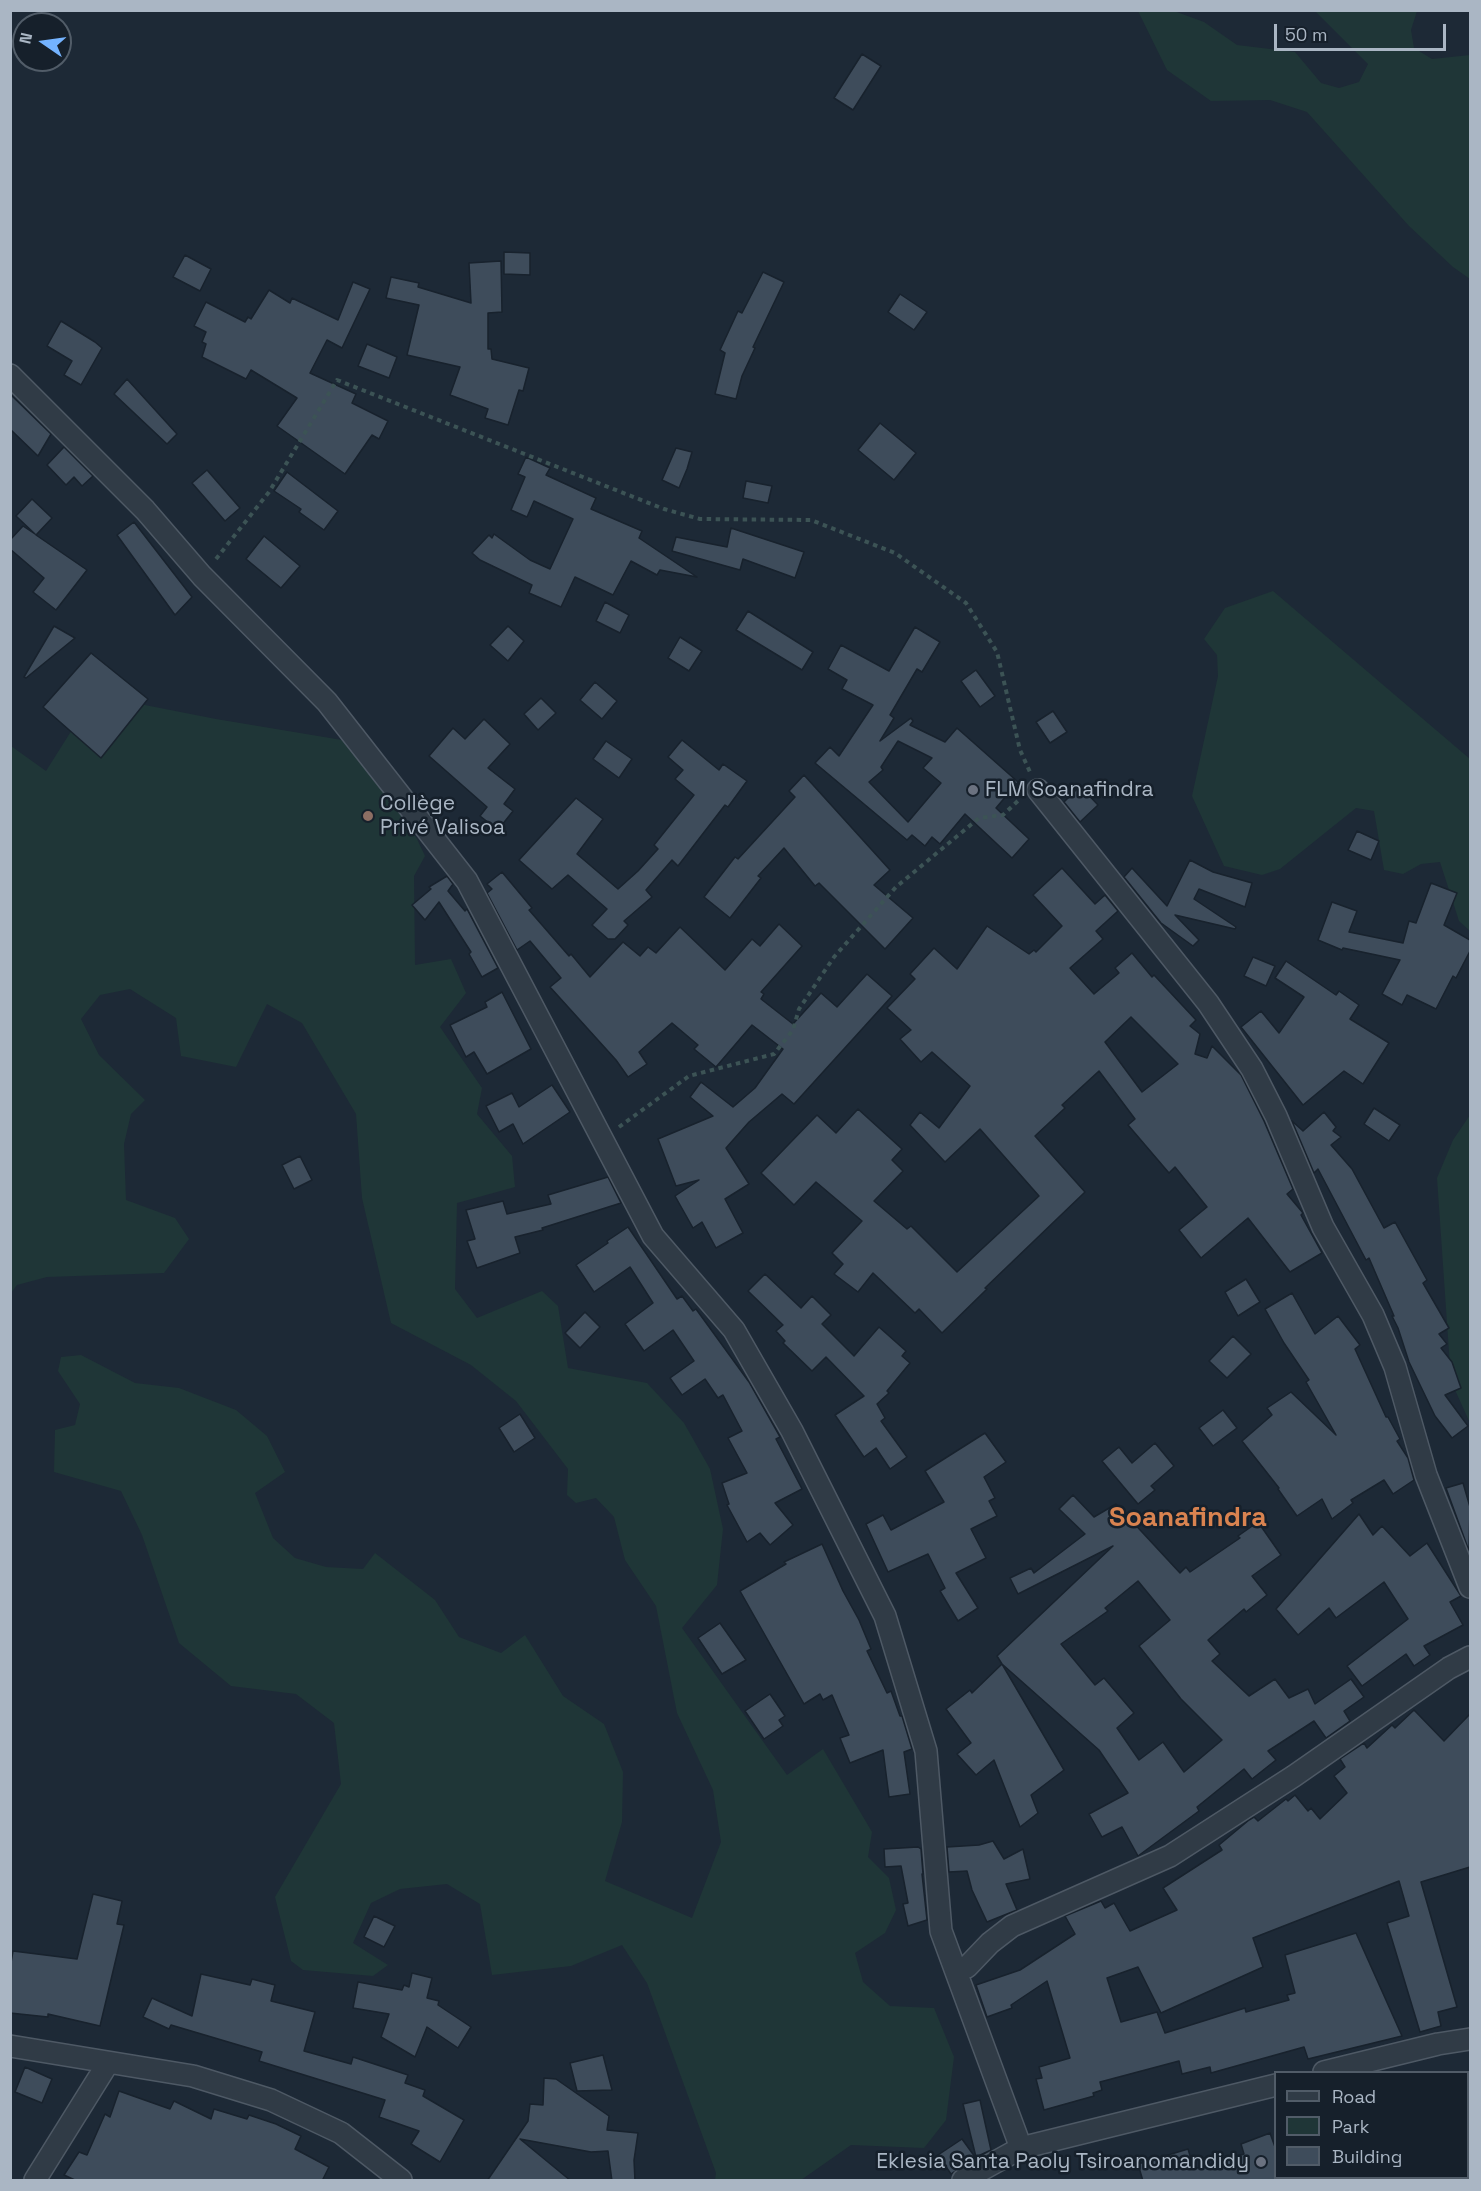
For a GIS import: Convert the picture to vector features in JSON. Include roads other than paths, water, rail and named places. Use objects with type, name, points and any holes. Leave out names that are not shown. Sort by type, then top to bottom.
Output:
[{"type":"street","points":[[10,375],[145,510],[202,576],[327,702],[467,881],[653,1236],[734,1330],[792,1431],[885,1616],[926,1751],[941,1931],[1021,2148]]},
{"type":"street","points":[[1038,790],[1208,1003],[1252,1070],[1276,1116],[1323,1227],[1373,1315],[1395,1367],[1426,1475],[1470,1587]]},
{"type":"street","points":[[967,1967],[990,1943],[1011,1926],[1170,1856],[1294,1776],[1449,1668],[1470,1657]]},
{"type":"street","points":[[1332,2071],[1438,2044],[1470,2039]]},
{"type":"street","points":[[10,2046],[108,2064],[193,2076],[271,2100],[341,2133],[401,2181]]},
{"type":"street","points":[[35,2181],[108,2064]]},
{"type":"street","points":[[963,2181],[1021,2148],[1274,2085]]},
{"type":"place","name":"FLM Soanafindra","points":[[973,790]]},
{"type":"place","name":"Collège Privé Valisoa","points":[[368,816]]},
{"type":"place","name":"Eklesia Santa Paoly Tsiroanomandidy","points":[[1261,2162]]},
{"type":"district","name":"Soanafindra","points":[[1188,1519]]}]
